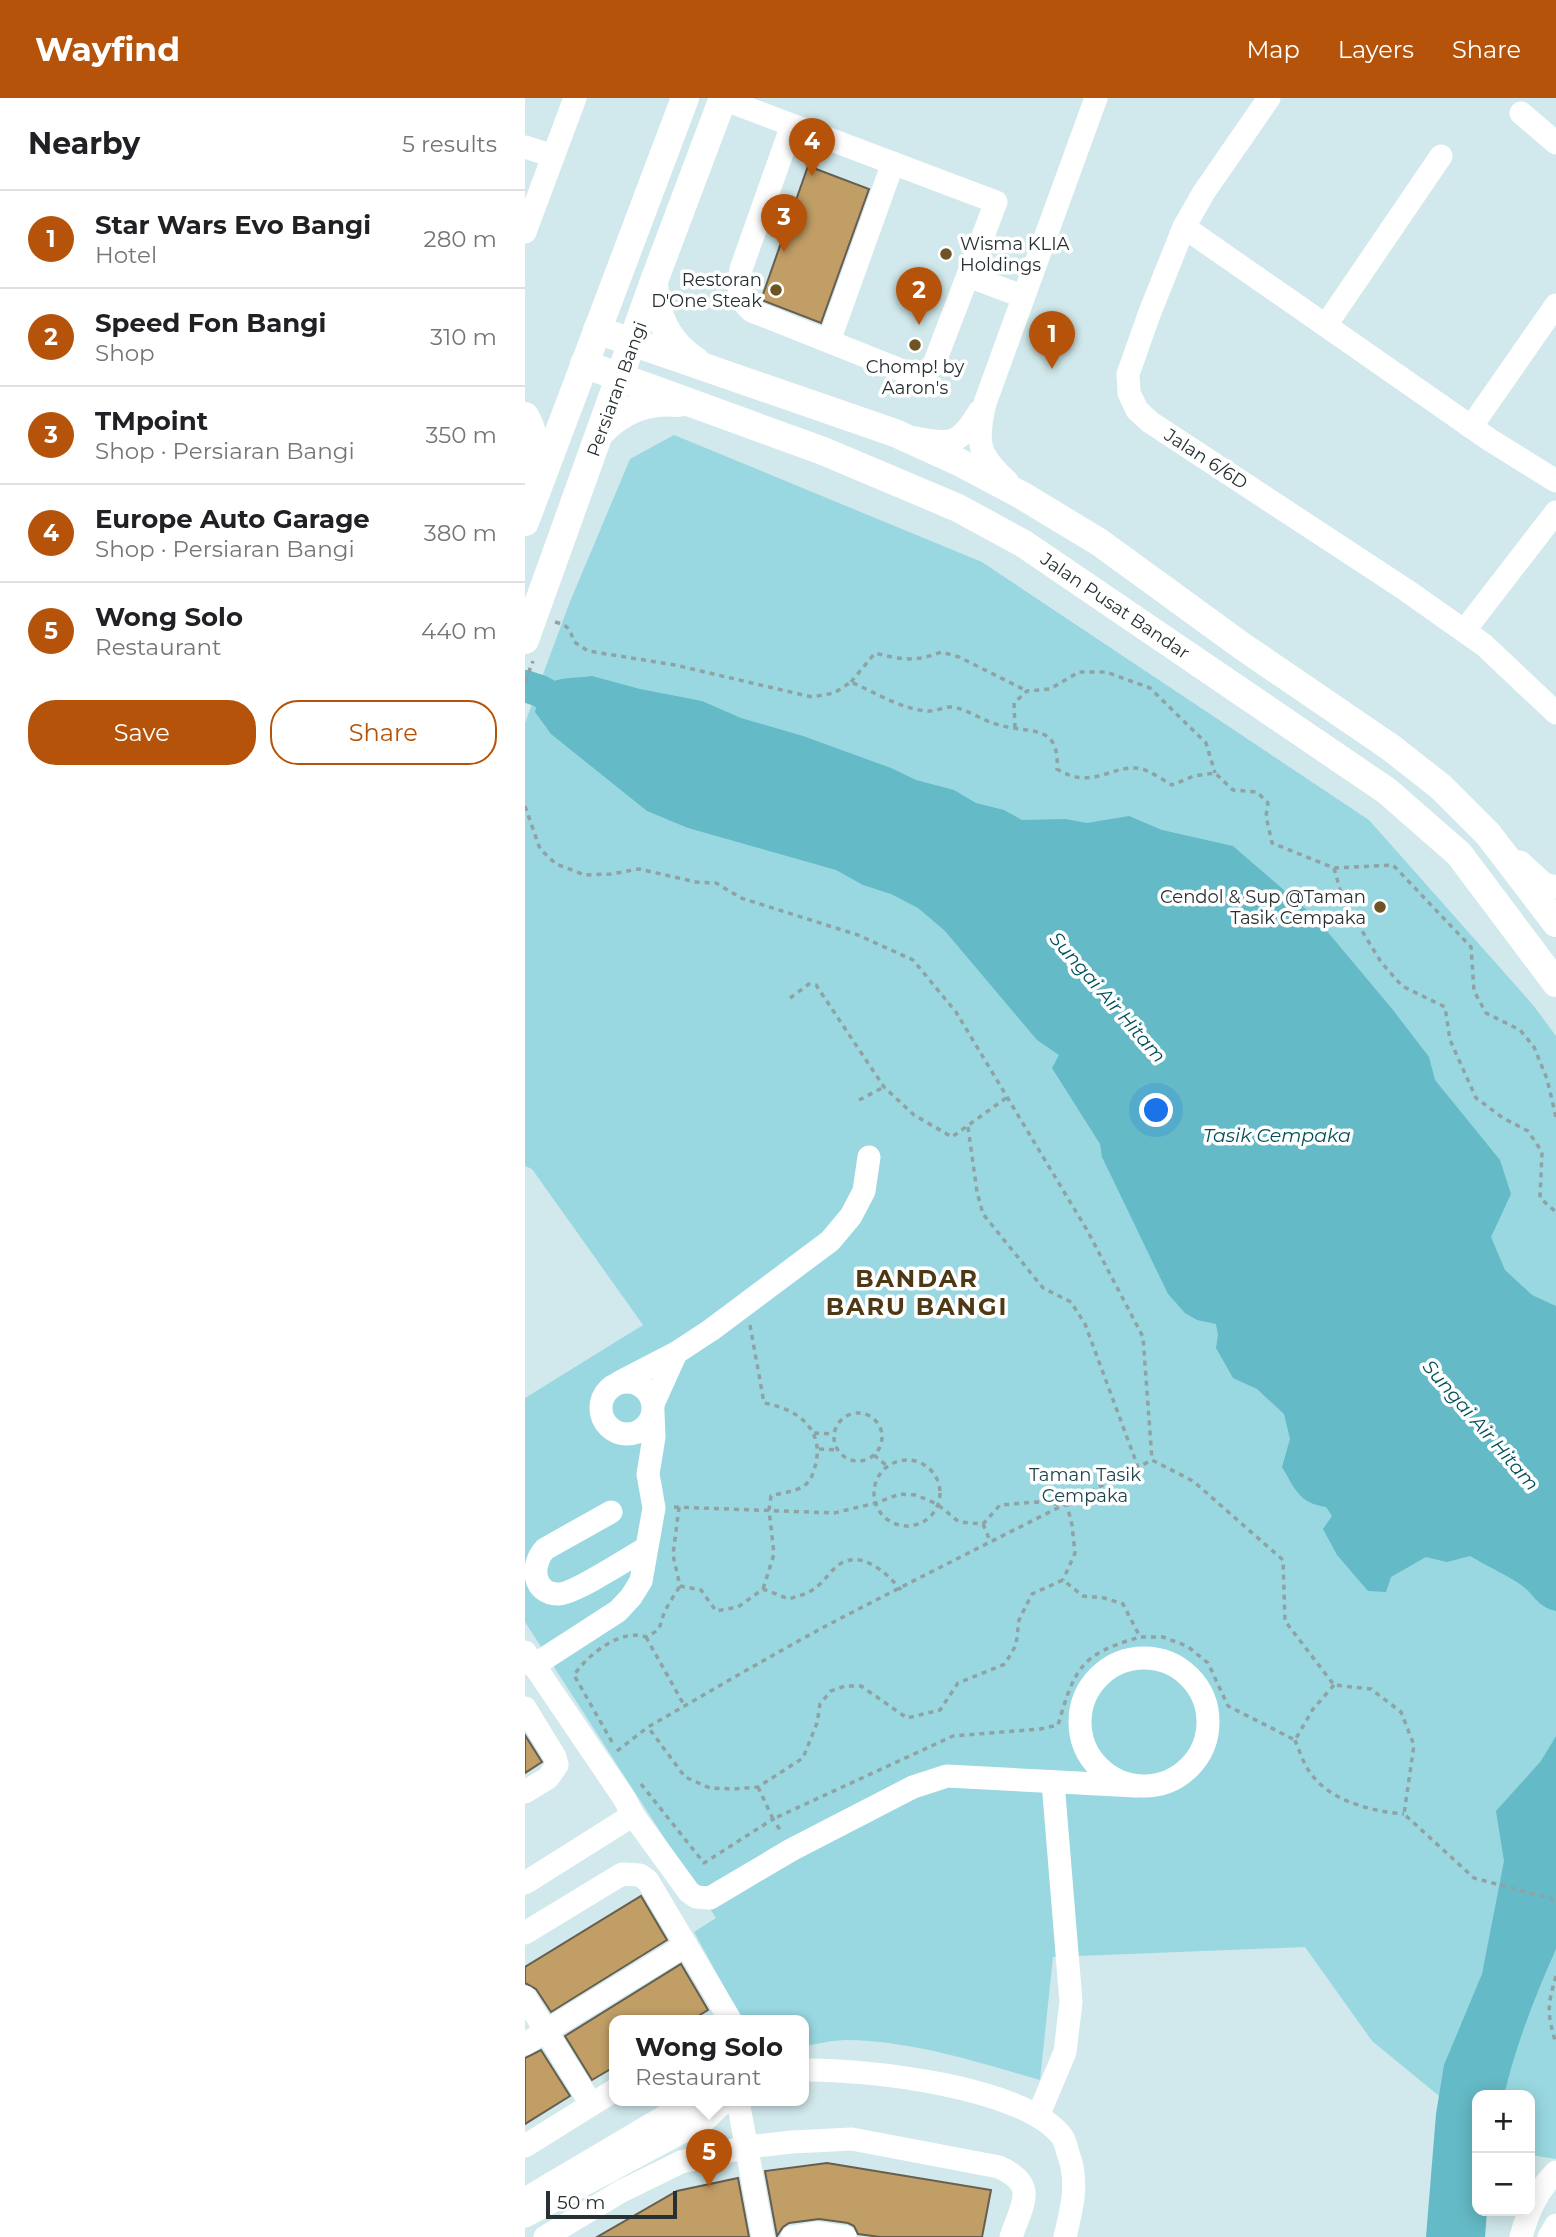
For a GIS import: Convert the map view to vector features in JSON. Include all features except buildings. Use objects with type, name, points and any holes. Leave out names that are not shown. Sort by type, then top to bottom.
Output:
[{"type":"main road","points":[[525,522],[685,98]]},
{"type":"main road","name":"Persiaran Bangi","points":[[529,643],[654,281],[723,98]]},
{"type":"main road","points":[[654,281],[657,309],[668,336],[682,352],[714,372]]},
{"type":"main road","points":[[597,330],[895,433],[959,462],[1023,496],[1099,542],[1242,646],[1390,747],[1441,787],[1488,834],[1556,923]]},
{"type":"main road","name":"Jalan Pusat Bandar","points":[[584,364],[823,451],[958,508],[1024,544],[1387,791],[1459,853],[1556,983]]},
{"type":"main road","points":[[602,431],[621,414],[647,404],[667,402],[703,406]]},
{"type":"main road","points":[[525,416],[531,425],[537,452],[537,489]]},
{"type":"street","points":[[525,232],[575,98]]},
{"type":"street","points":[[723,98],[996,202],[934,364],[926,373],[913,375],[751,311],[741,303],[741,269],[792,125]]},
{"type":"street","points":[[1023,496],[983,456],[979,438],[985,403],[1096,98]]},
{"type":"street","name":"Jalan 6/6D","points":[[1269,98],[1204,192],[1184,227],[1128,374],[1129,393],[1137,410],[1150,422],[1406,590],[1484,645],[1556,713]]},
{"type":"street","points":[[1521,113],[1556,143]]},
{"type":"street","points":[[525,147],[553,156]]},
{"type":"street","points":[[1326,325],[1441,156]]},
{"type":"street","points":[[829,341],[893,163]]},
{"type":"street","points":[[1184,227],[1471,427],[1556,481]]},
{"type":"street","points":[[968,276],[1022,296]]},
{"type":"street","points":[[1471,427],[1556,305]]},
{"type":"street","points":[[895,433],[929,441],[953,440],[968,431],[985,403]]},
{"type":"street","points":[[1464,631],[1556,513]]},
{"type":"street","points":[[1488,834],[1544,884],[1556,887]]},
{"type":"street","points":[[648,1474],[602,1416],[601,1408],[606,1392],[676,1353],[830,1241],[851,1216],[864,1191],[869,1157]]},
{"type":"street","points":[[613,1430],[620,1433],[637,1432],[644,1428],[676,1353]]},
{"type":"street","points":[[620,1382],[629,1381],[645,1388],[653,1409],[654,1437],[648,1474],[654,1508],[641,1581],[618,1611],[529,1659],[632,1799],[689,1892],[696,1897],[710,1898],[792,1850],[913,1787],[947,1776],[1136,1786],[1156,1786],[1175,1778],[1192,1766],[1204,1747],[1209,1725],[1206,1703],[1197,1682],[1180,1667],[1160,1658],[1137,1657],[1116,1663],[1099,1675],[1087,1692],[1080,1712],[1081,1732],[1087,1752],[1099,1768],[1116,1780],[1136,1786]]},
{"type":"street","points":[[611,1512],[545,1549],[538,1556],[535,1574],[542,1586],[549,1592],[565,1593],[646,1548]]},
{"type":"street","points":[[525,1708],[555,1757],[557,1765],[548,1778],[525,1792]]},
{"type":"street","points":[[1053,1782],[1080,1759],[1084,1741]]},
{"type":"street","points":[[1038,2116],[1065,2052],[1071,2002],[1053,1782]]},
{"type":"street","points":[[525,1883],[632,1799]]},
{"type":"street","points":[[525,1933],[622,1874],[631,1872],[640,1875],[648,1881],[727,2015]]},
{"type":"street","points":[[525,2044],[686,1945]]},
{"type":"street","points":[[525,1997],[591,2104]]},
{"type":"street","points":[[809,2070],[836,2070],[925,2081],[1013,2105],[1038,2116],[1063,2138],[1073,2167],[1074,2199],[1065,2237]]},
{"type":"street","points":[[525,2146],[609,2093]]},
{"type":"street","points":[[525,2199],[683,2106]]},
{"type":"street","points":[[525,2216],[706,2119],[720,2106]]},
{"type":"street","points":[[739,2106],[763,2237]]},
{"type":"street","points":[[545,2237],[620,2192],[681,2162],[747,2147],[852,2139],[999,2167],[1013,2173],[1022,2181],[1024,2191],[1011,2237]]},
{"type":"street","points":[[1521,2237],[1525,2220],[1539,2192],[1556,2172]]},
{"type":"street","points":[[1549,2237],[1556,2225]]},
{"type":"street","points":[[792,2237],[817,2233],[845,2237]]},
{"type":"path","points":[[554,622],[566,625],[572,632],[573,641],[588,651],[675,666],[811,697],[834,693],[851,682],[875,653],[899,659],[924,659],[941,652],[959,657],[1027,691],[1050,689],[1079,672],[1106,672],[1150,688],[1206,743],[1215,773],[1233,790],[1257,792],[1268,803],[1266,816],[1272,843],[1334,868],[1393,865],[1462,937],[1471,947],[1474,991],[1486,1013],[1520,1030],[1534,1047],[1547,1079],[1556,1117]]},
{"type":"path","points":[[525,682],[529,643]]},
{"type":"path","points":[[851,682],[904,705],[928,711],[952,707],[999,725],[1037,730],[1055,744],[1057,769],[1068,776],[1096,778],[1142,769],[1172,785],[1194,776],[1215,773]]},
{"type":"path","points":[[1015,728],[1014,703],[1027,691]]},
{"type":"path","points":[[525,806],[540,849],[556,864],[585,875],[639,869],[696,882],[716,883],[741,898],[858,934],[913,960],[956,1012],[1087,1230],[1143,1337],[1152,1460]]},
{"type":"path","points":[[1334,868],[1343,900],[1381,962],[1402,986],[1445,1007],[1450,1040],[1476,1098],[1503,1118],[1528,1131],[1542,1152],[1540,1198],[1556,1212]]},
{"type":"path","points":[[790,998],[809,984],[816,985],[884,1087],[914,1115],[952,1136],[1006,1098]]},
{"type":"path","points":[[859,1100],[884,1087]]},
{"type":"path","points":[[968,1127],[977,1192],[983,1214],[1042,1288],[1071,1302],[1085,1324],[1139,1467]]},
{"type":"path","points":[[680,1586],[701,1590],[716,1611],[738,1607],[763,1589],[774,1554],[769,1510],[771,1496],[803,1486],[811,1479],[818,1449],[814,1433],[803,1419],[783,1406],[764,1403],[750,1324],[742,1307]]},
{"type":"path","points":[[866,1414],[874,1418],[882,1432],[882,1441],[874,1455],[867,1460],[850,1460],[838,1450],[834,1434],[842,1419],[849,1415],[866,1414]]},
{"type":"path","points":[[814,1433],[834,1434]]},
{"type":"path","points":[[818,1449],[838,1450]]},
{"type":"path","points":[[874,1455],[887,1466]]},
{"type":"path","points":[[907,1460],[927,1466],[938,1483],[940,1494],[937,1504],[925,1520],[906,1525],[887,1519],[876,1503],[876,1483],[887,1466],[897,1461],[907,1460]]},
{"type":"path","points":[[617,1750],[648,1727],[824,1628],[1152,1460]]},
{"type":"path","points":[[1152,1460],[1193,1481],[1283,1560],[1285,1621],[1334,1685],[1371,1689],[1401,1712],[1414,1745],[1404,1814]]},
{"type":"path","points":[[654,1508],[834,1513],[900,1494],[916,1495],[937,1504],[959,1522],[982,1524]]},
{"type":"path","points":[[982,1524],[1000,1505],[1036,1502],[1067,1505]]},
{"type":"path","points":[[648,1727],[685,1777],[710,1788],[758,1787],[803,1758],[817,1723],[820,1704],[831,1691],[845,1686],[861,1686],[907,1718],[940,1710],[958,1683],[1005,1664],[1016,1645],[1019,1620],[1032,1594],[1063,1580],[1075,1553],[1067,1505]]},
{"type":"path","points":[[646,1637],[663,1626],[664,1613],[680,1586],[673,1555],[679,1507]]},
{"type":"path","points":[[982,1524],[990,1541]]},
{"type":"path","points":[[763,1589],[789,1599],[813,1590],[836,1566],[849,1560],[865,1561],[886,1572],[901,1590]]},
{"type":"path","points":[[1063,1580],[1083,1596],[1104,1598],[1123,1604],[1140,1637]]},
{"type":"path","points":[[623,1758],[574,1675],[584,1661],[622,1637],[638,1634],[646,1637],[684,1706]]},
{"type":"path","points":[[635,1776],[632,1799],[703,1863],[773,1819],[953,1736],[1040,1729],[1058,1725],[1072,1682],[1089,1658],[1110,1645],[1140,1637],[1163,1637],[1187,1646],[1208,1663],[1229,1706],[1295,1740],[1310,1772],[1337,1797],[1378,1811],[1404,1814],[1474,1878],[1556,1900]]},
{"type":"path","points":[[1295,1740],[1314,1709],[1334,1685]]},
{"type":"path","points":[[758,1787],[792,1850]]},
{"type":"path","points":[[1556,1976],[1548,2004],[1548,2017],[1556,2044]]},
{"type":"green space","name":"Taman Tasik Cempaka","points":[[674,435],[982,562],[1369,820],[1533,1005],[1556,1036],[1556,2159],[1535,2156],[1535,2090],[1472,2090],[1472,2123],[1372,2041],[1305,1947],[1053,1957],[1040,2080],[945,2054],[896,2044],[847,2040],[809,2045],[809,2015],[740,2015],[694,1932],[716,1918],[525,1622],[525,1398],[643,1325],[532,1169],[525,1166],[525,723],[569,604],[630,459]]},
{"type":"water","name":"Tasik Cempaka","points":[[592,676],[702,701],[741,718],[803,736],[891,768],[916,780],[954,790],[976,803],[1004,810],[1022,820],[1065,819],[1087,823],[1129,816],[1162,830],[1233,846],[1316,918],[1429,1057],[1435,1080],[1500,1160],[1511,1194],[1491,1237],[1505,1270],[1532,1295],[1556,1306],[1556,1611],[1542,1605],[1513,1580],[1470,1556],[1447,1562],[1426,1557],[1391,1577],[1386,1592],[1368,1591],[1337,1555],[1323,1529],[1332,1516],[1326,1507],[1310,1502],[1299,1494],[1282,1467],[1290,1439],[1284,1414],[1257,1389],[1233,1378],[1216,1348],[1216,1324],[1197,1320],[1185,1313],[1168,1294],[1102,1157],[1100,1144],[1052,1068],[1059,1055],[1037,1040],[945,931],[918,908],[891,894],[863,885],[836,870],[688,828],[647,811],[551,734],[535,712],[543,691],[554,681]]},
{"type":"water","points":[[1556,1736],[1556,1949],[1527,2021],[1505,2090],[1472,2090],[1472,2216],[1487,2216],[1485,2237],[1426,2237],[1436,2114],[1444,2065],[1482,1974],[1504,1861],[1496,1811],[1541,1761]]},
{"type":"waterway","name":"Sungai Air Hitam","points":[[525,686],[540,691],[575,711]]},
{"type":"place","name":"Europe Auto Garage","points":[[812,176]]},
{"type":"place","name":"TMpoint","points":[[784,252]]},
{"type":"place","name":"Wisma KLIA Holdings","points":[[946,254]]},
{"type":"place","name":"Restoran D'One Steak","points":[[776,290]]},
{"type":"place","name":"Speed Fon Bangi","points":[[919,325]]},
{"type":"place","name":"Chomp! by Aaron's","points":[[915,345]]},
{"type":"place","name":"Star Wars Evo Bangi","points":[[1052,369]]},
{"type":"place","name":"Cendol & Sup @Taman Tasik Cempaka","points":[[1380,907]]},
{"type":"place","name":"Wong Solo","points":[[709,2187]]},
{"type":"district","name":"BANDAR BARU BANGI","points":[[917,1293]]}]
